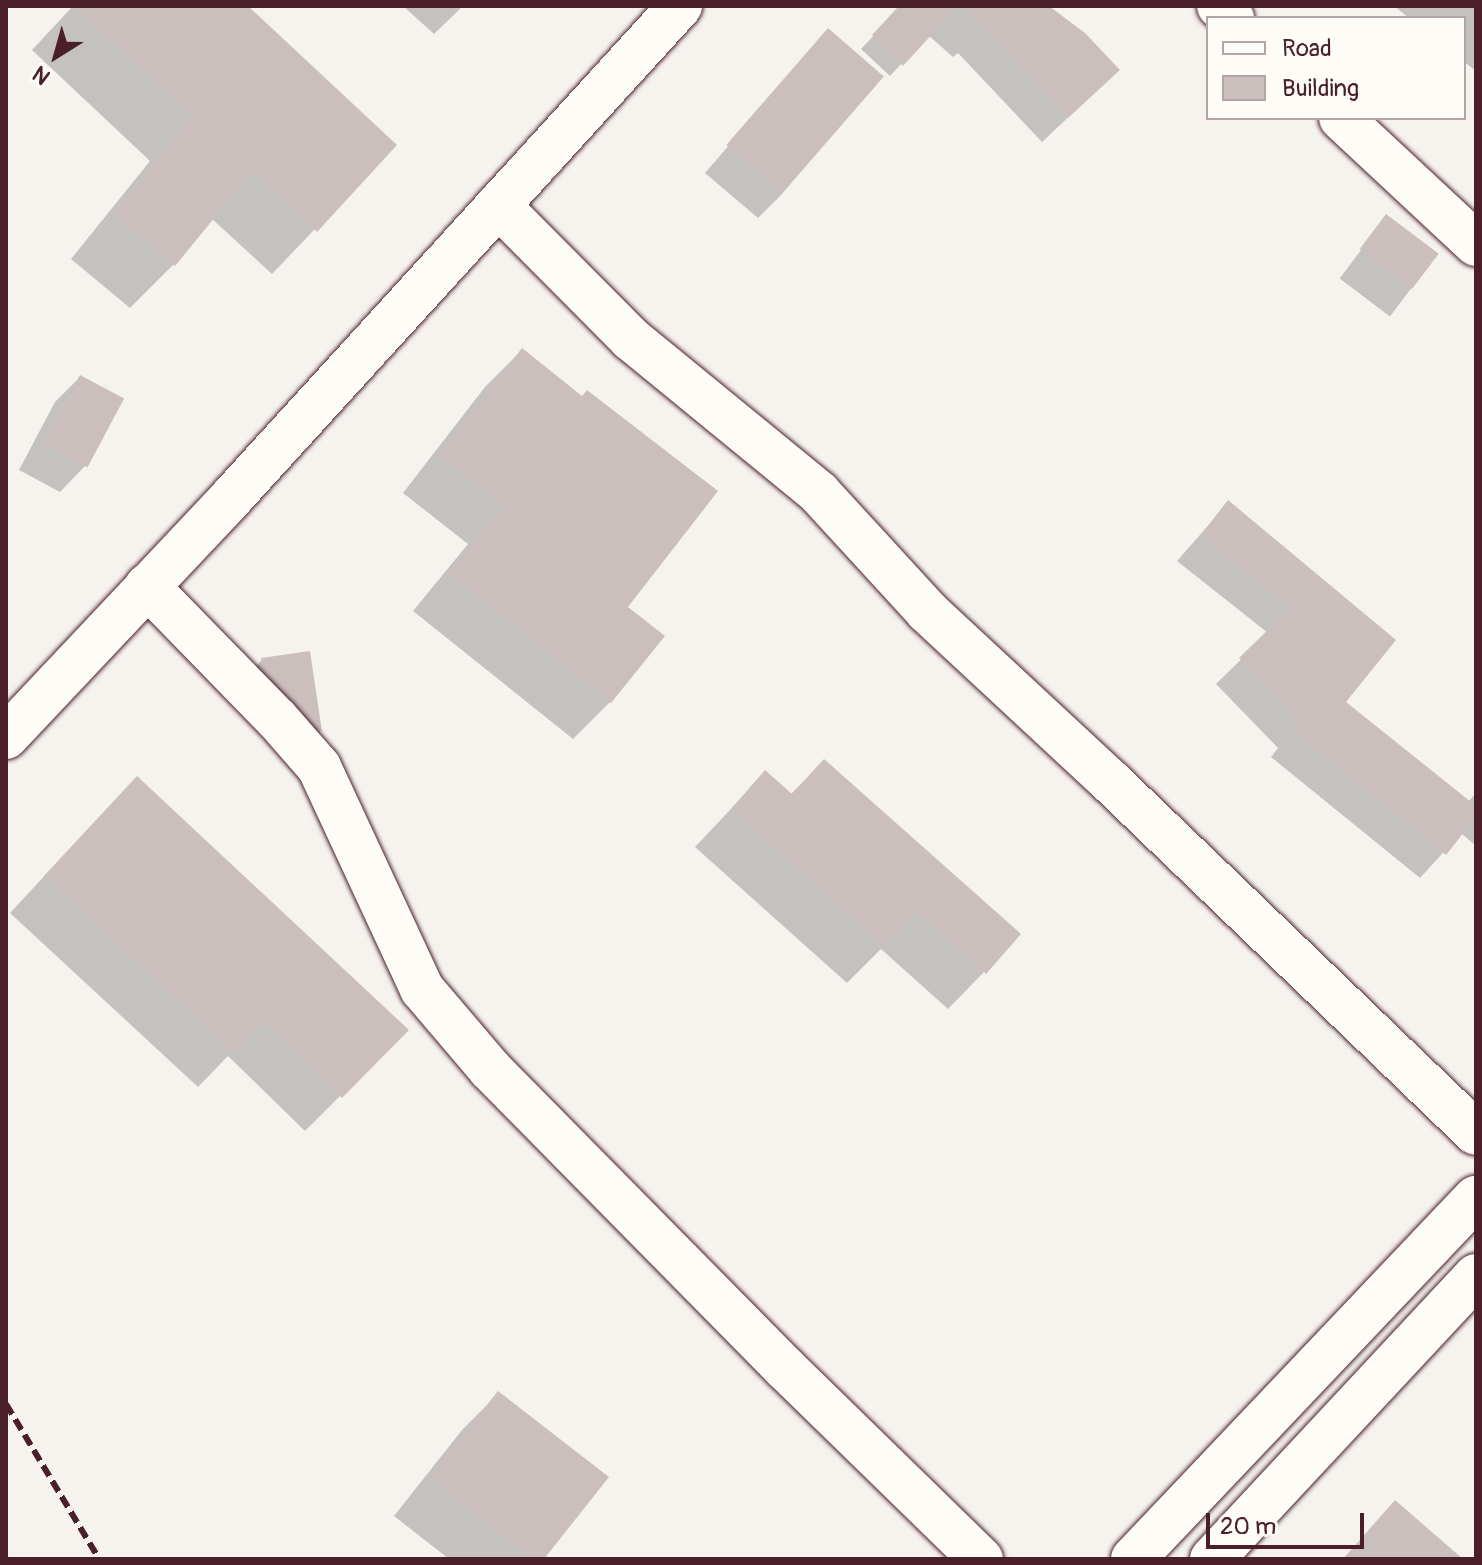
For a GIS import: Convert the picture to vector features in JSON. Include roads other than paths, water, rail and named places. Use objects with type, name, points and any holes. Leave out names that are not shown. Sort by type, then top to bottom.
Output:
[{"type":"street","points":[[6,737],[680,6]]},
{"type":"street","points":[[1343,120],[1476,244]]},
{"type":"street","points":[[498,205],[631,339],[819,493],[927,611],[1123,793],[1476,1133]]},
{"type":"street","points":[[147,586],[277,719],[319,767],[422,989],[490,1069],[785,1368],[981,1559]]},
{"type":"street","points":[[1133,1559],[1476,1198]]},
{"type":"street","points":[[1212,1559],[1476,1276]]},
{"type":"railway","points":[[6,1404],[99,1559]]}]
